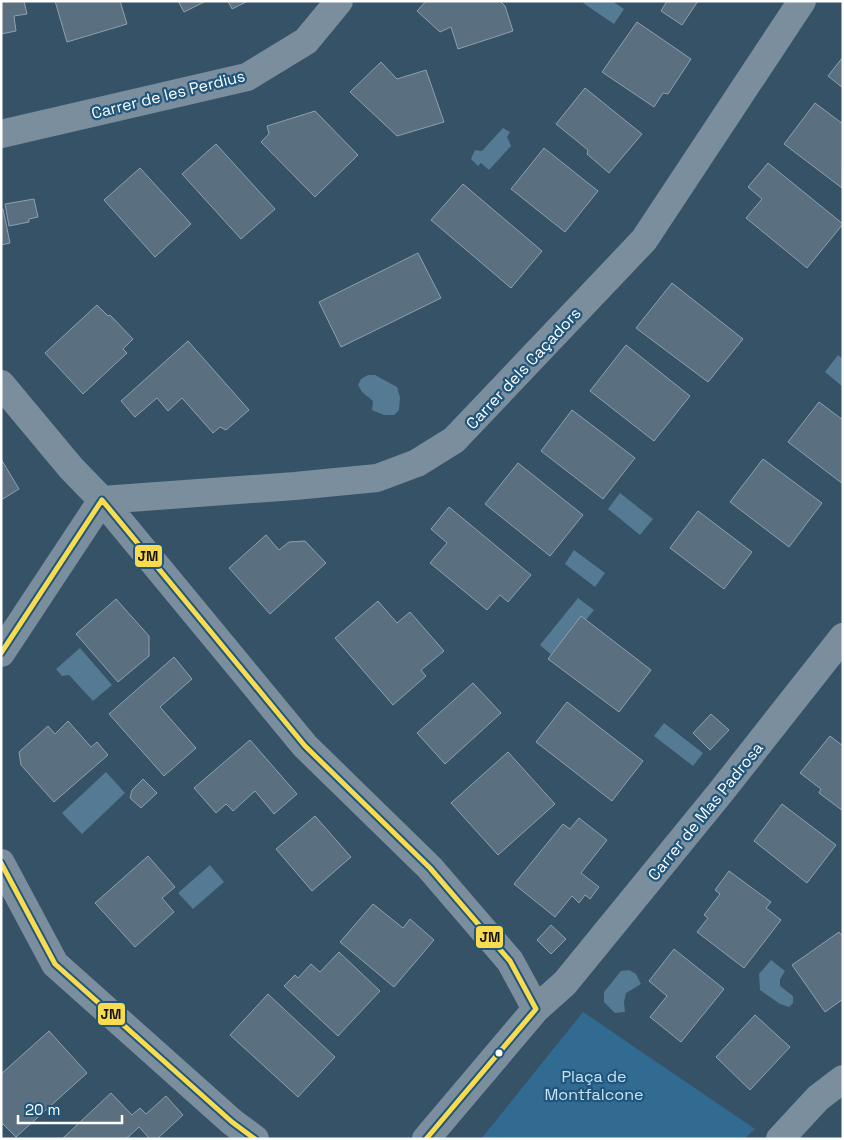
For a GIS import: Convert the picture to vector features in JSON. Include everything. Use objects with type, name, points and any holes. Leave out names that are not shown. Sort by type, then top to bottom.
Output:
[{"type":"street","name":"Carrer de les Perdius","points":[[1,134],[246,77],[306,41],[339,1]]},
{"type":"street","name":"Carrer dels Caçadors","points":[[102,500],[377,478],[417,463],[454,440],[644,240],[802,1]]},
{"type":"street","points":[[1,384],[71,468],[102,500],[305,746],[430,868],[510,961],[536,1009],[426,1139]]},
{"type":"street","points":[[1,653],[102,500]]},
{"type":"street","name":"Carrer de Mas Padrosa","points":[[536,1009],[565,983],[720,794],[843,637]]},
{"type":"street","points":[[1,863],[55,964],[232,1122],[255,1139]]},
{"type":"street","points":[[780,1139],[818,1098],[843,1079]]},
{"type":"green space","name":"Plaça de Montfalcone","points":[[583,1012],[755,1129],[744,1139],[481,1139]]},
{"type":"shaded area","points":[[585,1],[612,1],[624,9],[614,24],[583,3]]},
{"type":"shaded area","points":[[503,128],[510,132],[507,137],[511,146],[489,170],[481,163],[478,166],[471,159],[475,150],[482,151]]},
{"type":"shaded area","points":[[838,355],[843,359],[843,387],[825,372]]},
{"type":"shaded area","points":[[368,375],[375,375],[397,387],[400,397],[399,410],[394,415],[384,415],[372,410],[373,401],[362,392],[358,385],[361,379]]},
{"type":"shaded area","points":[[620,493],[653,519],[640,535],[608,509]]},
{"type":"shaded area","points":[[574,550],[605,573],[595,587],[565,564]]},
{"type":"shaded area","points":[[578,598],[594,610],[555,658],[540,645]]},
{"type":"shaded area","points":[[80,648],[112,685],[93,701],[69,675],[62,676],[56,669]]},
{"type":"shaded area","points":[[664,723],[703,753],[693,766],[654,736]]},
{"type":"shaded area","points":[[106,772],[125,793],[82,834],[62,813]]},
{"type":"shaded area","points":[[210,865],[224,882],[193,909],[178,893]]},
{"type":"shaded area","points":[[771,960],[785,971],[780,979],[780,986],[793,996],[793,1003],[789,1007],[780,1004],[760,990],[759,974]]},
{"type":"shaded area","points":[[629,970],[636,974],[641,984],[626,993],[624,1002],[625,1012],[615,1013],[604,1002],[604,992],[621,971]]},
{"type":"building","points":[[1,1],[24,1],[27,14],[14,16],[16,31],[1,34]]},
{"type":"building","points":[[55,1],[120,1],[127,24],[67,42]]},
{"type":"building","points":[[178,1],[206,1],[184,12]]},
{"type":"building","points":[[228,1],[248,1],[232,9]]},
{"type":"building","points":[[426,1],[500,1],[505,6],[513,31],[458,49],[451,27],[440,32],[417,11]]},
{"type":"building","points":[[667,1],[698,1],[682,25],[661,11]]},
{"type":"building","points":[[637,22],[691,59],[668,94],[663,93],[654,107],[602,72]]},
{"type":"building","points":[[843,57],[843,88],[828,76]]},
{"type":"building","points":[[381,62],[397,79],[426,70],[444,122],[397,136],[350,92]]},
{"type":"building","points":[[585,88],[642,134],[609,173],[587,154],[588,150],[556,124]]},
{"type":"building","points":[[815,103],[843,124],[842,188],[784,144]]},
{"type":"building","points":[[315,111],[358,155],[315,197],[261,142],[269,134],[267,126]]},
{"type":"building","points":[[216,144],[275,209],[241,239],[182,174]]},
{"type":"building","points":[[544,148],[598,191],[565,232],[511,189]]},
{"type":"building","points":[[768,163],[843,224],[807,268],[746,218],[762,199],[748,187]]},
{"type":"building","points":[[140,168],[191,224],[155,257],[104,200]]},
{"type":"building","points":[[463,184],[542,251],[511,288],[431,220]]},
{"type":"building","points":[[34,199],[38,217],[29,219],[29,222],[9,226],[5,204]]},
{"type":"building","points":[[1,209],[3,209],[10,243],[1,245]]},
{"type":"building","points":[[418,253],[441,298],[341,347],[319,302]]},
{"type":"building","points":[[672,283],[743,339],[708,382],[636,328]]},
{"type":"building","points":[[97,305],[108,316],[110,315],[133,339],[123,349],[127,353],[83,394],[45,353]]},
{"type":"building","points":[[188,341],[249,410],[226,430],[220,427],[213,433],[182,398],[168,411],[157,398],[135,417],[121,401]]},
{"type":"building","points":[[626,345],[690,396],[654,441],[590,391]]},
{"type":"building","points":[[819,402],[843,420],[843,484],[788,442]]},
{"type":"building","points":[[572,410],[635,458],[603,499],[541,451]]},
{"type":"building","points":[[1,459],[19,489],[1,500]]},
{"type":"building","points":[[763,459],[822,503],[789,547],[730,502]]},
{"type":"building","points":[[518,463],[583,515],[550,556],[485,504]]},
{"type":"building","points":[[449,507],[531,575],[508,602],[500,595],[487,610],[430,563],[447,543],[431,529]]},
{"type":"building","points":[[698,511],[752,552],[724,589],[670,548]]},
{"type":"building","points":[[266,535],[279,550],[289,542],[305,541],[326,563],[270,614],[229,568]]},
{"type":"building","points":[[116,599],[149,636],[149,656],[118,682],[76,634]]},
{"type":"building","points":[[378,601],[397,623],[410,612],[444,651],[421,670],[426,676],[393,705],[335,638]]},
{"type":"building","points":[[581,616],[651,670],[619,712],[548,659]]},
{"type":"building","points":[[174,657],[192,679],[160,707],[196,748],[164,776],[109,714]]},
{"type":"building","points":[[473,683],[501,713],[445,764],[417,733]]},
{"type":"building","points":[[567,702],[643,761],[612,801],[536,742]]},
{"type":"building","points":[[711,714],[729,730],[710,750],[693,733]]},
{"type":"building","points":[[68,721],[91,747],[97,742],[108,755],[54,802],[21,765],[19,752],[48,726],[55,734]]},
{"type":"building","points":[[830,736],[843,746],[843,811],[819,793],[821,789],[800,773]]},
{"type":"building","points":[[250,740],[297,794],[274,814],[255,791],[233,811],[226,804],[216,813],[194,788]]},
{"type":"building","points":[[508,752],[555,804],[498,855],[451,803]]},
{"type":"building","points":[[143,779],[157,793],[141,808],[130,798],[132,790]]},
{"type":"building","points":[[782,804],[836,845],[807,883],[754,841]]},
{"type":"building","points":[[315,816],[351,857],[312,891],[276,849]]},
{"type":"building","points":[[579,818],[607,840],[581,873],[599,887],[590,899],[585,895],[579,903],[572,896],[555,917],[514,884],[563,824],[570,829]]},
{"type":"building","points":[[148,856],[175,887],[162,898],[174,912],[135,947],[95,903]]},
{"type":"building","points":[[729,871],[771,902],[766,908],[781,920],[744,968],[697,932],[708,918],[704,915],[720,894],[715,890]]},
{"type":"building","points":[[373,904],[403,928],[410,919],[434,940],[394,987],[340,942]]},
{"type":"building","points":[[551,925],[566,939],[551,954],[537,940]]},
{"type":"building","points":[[839,932],[843,937],[843,999],[825,1012],[792,965]]},
{"type":"building","points":[[674,949],[724,989],[681,1042],[650,1017],[667,996],[649,981]]},
{"type":"building","points":[[339,952],[380,991],[338,1036],[284,986],[295,975],[298,978],[311,964],[320,972]]},
{"type":"building","points":[[268,994],[335,1057],[298,1097],[230,1035]]},
{"type":"building","points":[[755,1015],[790,1047],[750,1090],[716,1057]]},
{"type":"building","points":[[49,1031],[87,1073],[16,1137],[3,1124],[1,1126],[1,1074]]},
{"type":"building","points":[[111,1093],[132,1115],[140,1108],[146,1114],[166,1096],[183,1115],[157,1139],[150,1139],[139,1127],[126,1139],[62,1139]]},
{"type":"transit line","name":"JM","points":[[1,653],[102,500],[305,746],[430,868],[510,961],[536,1009],[426,1139]]},
{"type":"transit line","name":"JM","points":[[1,863],[55,964],[232,1122],[255,1139]]}]
